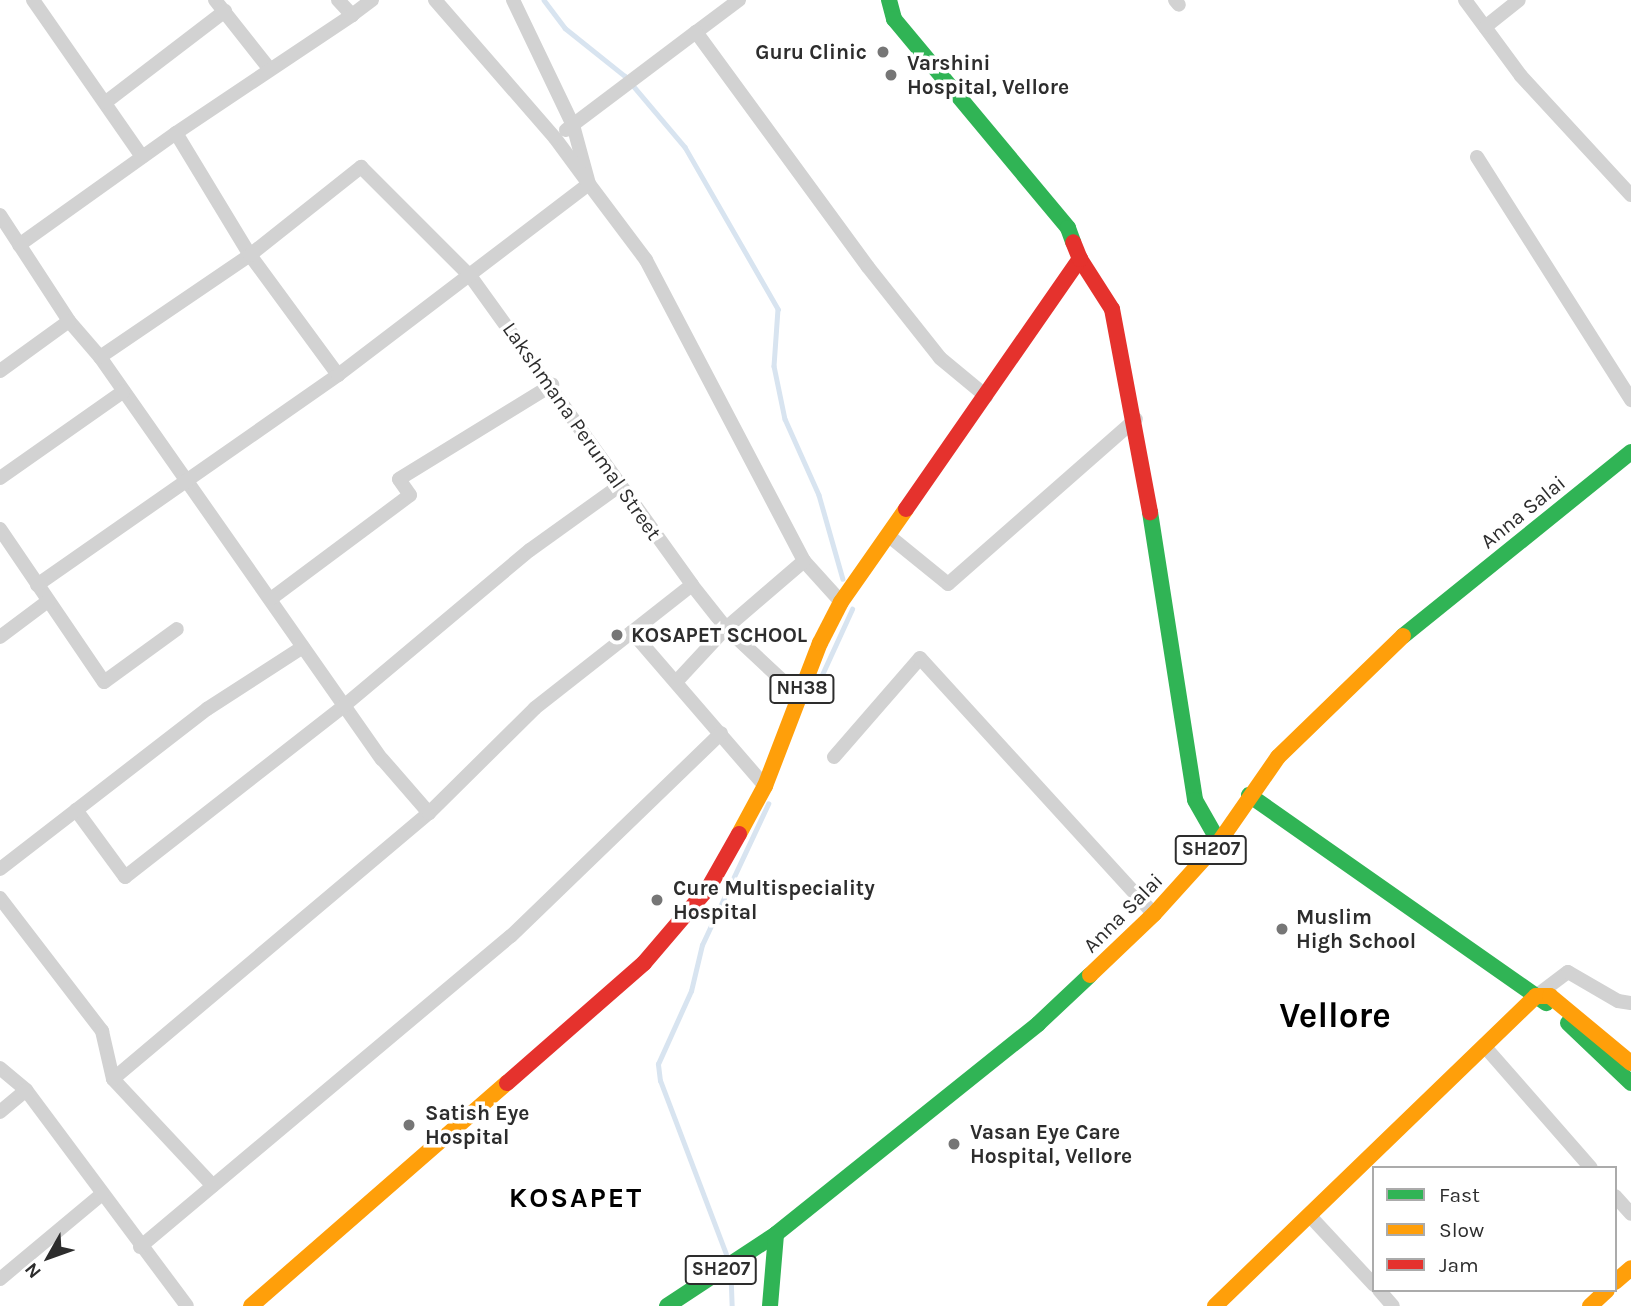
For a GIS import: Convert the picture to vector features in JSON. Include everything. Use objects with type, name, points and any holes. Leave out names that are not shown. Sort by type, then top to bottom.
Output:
[{"type":"main road","points":[[886,1],[894,19],[1068,228],[1080,259],[1112,309],[1136,419],[1195,800],[1219,842]]},
{"type":"main road","name":"NH38","points":[[251,1306],[644,963],[709,887],[765,786],[800,696],[841,603],[1080,259]]},
{"type":"main road","name":"Anna Salai","points":[[667,1306],[776,1234],[1029,1032],[1154,914],[1219,842],[1248,795],[1278,757],[1413,626],[1631,452]]},
{"type":"main road","points":[[1248,795],[1536,996],[1631,1083]]},
{"type":"main road","points":[[1222,1304],[1309,1215],[1486,1048],[1536,996],[1550,996],[1631,1063]]},
{"type":"main road","points":[[770,1306],[776,1234]]},
{"type":"main road","points":[[1617,1280],[1631,1268]]},
{"type":"main road","points":[[1590,1306],[1605,1292]]},
{"type":"street","points":[[33,0],[142,157]]},
{"type":"street","points":[[338,0],[352,15]]},
{"type":"street","points":[[19,245],[268,67],[372,0]]},
{"type":"street","points":[[435,0],[555,138],[646,260],[804,561],[841,603]]},
{"type":"street","points":[[513,0],[573,125],[590,184]]},
{"type":"street","points":[[555,138],[739,0]]},
{"type":"street","points":[[1465,0],[1521,76],[1631,195]]},
{"type":"street","points":[[1485,27],[1519,0]]},
{"type":"street","points":[[106,102],[220,6],[268,67]]},
{"type":"street","points":[[696,32],[876,277],[940,358],[986,396]]},
{"type":"street","points":[[176,133],[250,255],[338,375]]},
{"type":"street","points":[[1477,157],[1631,400]]},
{"type":"street","name":"Lakshmana Perumal Street","points":[[250,255],[361,167],[471,277],[552,385],[619,486],[692,585],[726,628],[800,696]]},
{"type":"street","points":[[37,585],[338,375],[471,277],[590,184]]},
{"type":"street","points":[[0,215],[69,321],[100,357],[345,705],[429,813]]},
{"type":"street","points":[[100,357],[250,255]]},
{"type":"street","points":[[0,371],[69,321]]},
{"type":"street","points":[[272,598],[410,495],[399,479],[552,385]]},
{"type":"street","points":[[0,478],[124,391]]},
{"type":"street","points":[[889,536],[948,584],[1136,419]]},
{"type":"street","points":[[76,810],[125,877],[345,705],[530,550],[619,486]]},
{"type":"street","points":[[0,529],[104,682],[177,629]]},
{"type":"street","points":[[676,682],[726,628],[804,561]]},
{"type":"street","points":[[113,1079],[429,813],[535,708],[692,585]]},
{"type":"street","points":[[0,637],[48,601]]},
{"type":"street","points":[[632,632],[765,786]]},
{"type":"street","points":[[0,869],[207,709],[303,647]]},
{"type":"street","points":[[834,757],[920,658],[1154,914]]},
{"type":"street","points":[[139,1247],[511,936],[721,733]]},
{"type":"street","points":[[0,898],[102,1031],[113,1079],[214,1186]]},
{"type":"street","points":[[1536,996],[1568,972],[1618,1001],[1631,1003]]},
{"type":"street","points":[[1486,1048],[1589,1166]]},
{"type":"street","points":[[0,1068],[26,1090],[139,1247],[187,1306]]},
{"type":"street","points":[[0,1112],[26,1090]]},
{"type":"street","points":[[0,1279],[102,1194]]},
{"type":"street","points":[[1617,1198],[1631,1213]]},
{"type":"street","points":[[1309,1215],[1372,1283]]},
{"type":"street","points":[[1381,1292],[1394,1306]]},
{"type":"waterway","points":[[544,0],[565,28],[625,76],[685,147],[778,309],[774,366],[785,419],[819,495],[843,579]]},
{"type":"waterway","points":[[815,690],[852,609]]},
{"type":"waterway","points":[[727,1257],[660,1081],[658,1064],[691,991],[702,945],[768,804]]},
{"type":"waterway","points":[[731,1273],[732,1306]]},
{"type":"traffic: fast","points":[[889,0],[894,19],[1068,228],[1073,242]]},
{"type":"traffic: fast","points":[[1403,636],[1631,452]]},
{"type":"traffic: fast","points":[[1150,512],[1195,800],[1219,842]]},
{"type":"traffic: fast","points":[[1249,795],[1546,1003]]},
{"type":"traffic: fast","points":[[667,1306],[776,1234],[1038,1024],[1090,975]]},
{"type":"traffic: fast","points":[[1568,1023],[1631,1083]]},
{"type":"traffic: fast","points":[[770,1306],[776,1234]]},
{"type":"traffic: slow","points":[[739,834],[765,786],[820,643],[841,602],[906,509]]},
{"type":"traffic: slow","points":[[1090,975],[1154,914],[1219,842],[1278,757],[1403,636]]},
{"type":"traffic: slow","points":[[1215,1306],[1536,996],[1550,996],[1631,1063]]},
{"type":"traffic: slow","points":[[251,1306],[507,1083]]},
{"type":"traffic: slow","points":[[1617,1280],[1631,1268]]},
{"type":"traffic: slow","points":[[1590,1306],[1605,1292]]},
{"type":"traffic: jam","points":[[906,509],[1080,259],[1073,242]]},
{"type":"traffic: jam","points":[[1080,259],[1112,309],[1150,512]]},
{"type":"traffic: jam","points":[[507,1083],[644,963],[709,887],[739,834]]},
{"type":"place","name":"Guru Clinic","points":[[883,52]]},
{"type":"place","name":"Varshini Hospital, Vellore","points":[[891,75]]},
{"type":"place","name":"KOSAPET SCHOOL","points":[[617,635]]},
{"type":"place","name":"Cure Multispeciality Hospital","points":[[657,900]]},
{"type":"place","name":"Muslim High School","points":[[1282,929]]},
{"type":"place","name":"Satish Eye Hospital","points":[[409,1125]]},
{"type":"place","name":"Vasan Eye Care Hospital, Vellore","points":[[954,1144]]},
{"type":"district","name":"Vellore","points":[[1335,1016]]},
{"type":"district","name":"KOSAPET","points":[[576,1198]]}]
